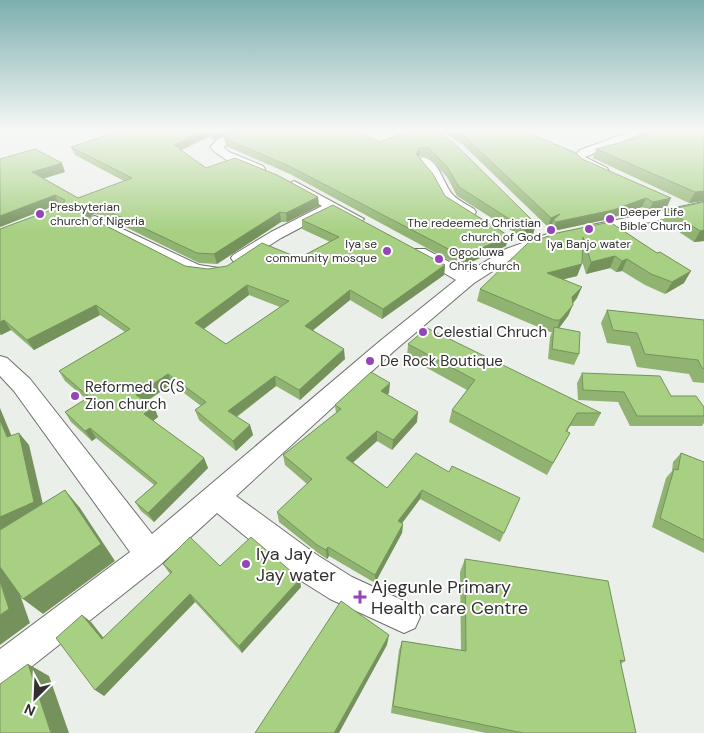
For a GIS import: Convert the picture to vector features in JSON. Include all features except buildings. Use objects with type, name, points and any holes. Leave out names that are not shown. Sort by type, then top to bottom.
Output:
[{"type":"street","points":[[245,163],[280,178],[366,224]]},
{"type":"street","points":[[425,163],[440,181],[450,200],[479,218]]},
{"type":"street","points":[[584,163],[618,178]]},
{"type":"street","points":[[0,670],[150,555],[387,346],[468,278],[515,243],[542,232],[686,205]]},
{"type":"street","points":[[95,220],[195,270],[211,272],[222,270],[276,235],[333,206]]},
{"type":"street","points":[[408,247],[468,278]]},
{"type":"street","points":[[0,363],[22,385],[150,555]]},
{"type":"street","points":[[217,497],[306,566],[341,588],[404,617]]},
{"type":"place","name":"Presbyterian church of Nigeria","points":[[40,214]]},
{"type":"place","name":"Deeper Life Bible Church","points":[[610,219]]},
{"type":"place","name":"Iya Banjo water","points":[[589,229]]},
{"type":"place","name":"The redeemed Christian church of God","points":[[551,230]]},
{"type":"place","name":"Iya se community mosque","points":[[387,251]]},
{"type":"place","name":"Ogooluwa Chris church","points":[[439,259]]},
{"type":"place","name":"Celestial Chruch","points":[[423,332]]},
{"type":"place","name":"De Rock Boutique","points":[[370,361]]},
{"type":"place","name":"Reformed. C(S Zion church","points":[[75,396]]},
{"type":"place","name":"Iya Jay Jay water","points":[[246,564]]},
{"type":"place","name":"Ajegunle Primary Health care Centre","points":[[360,597]]}]
